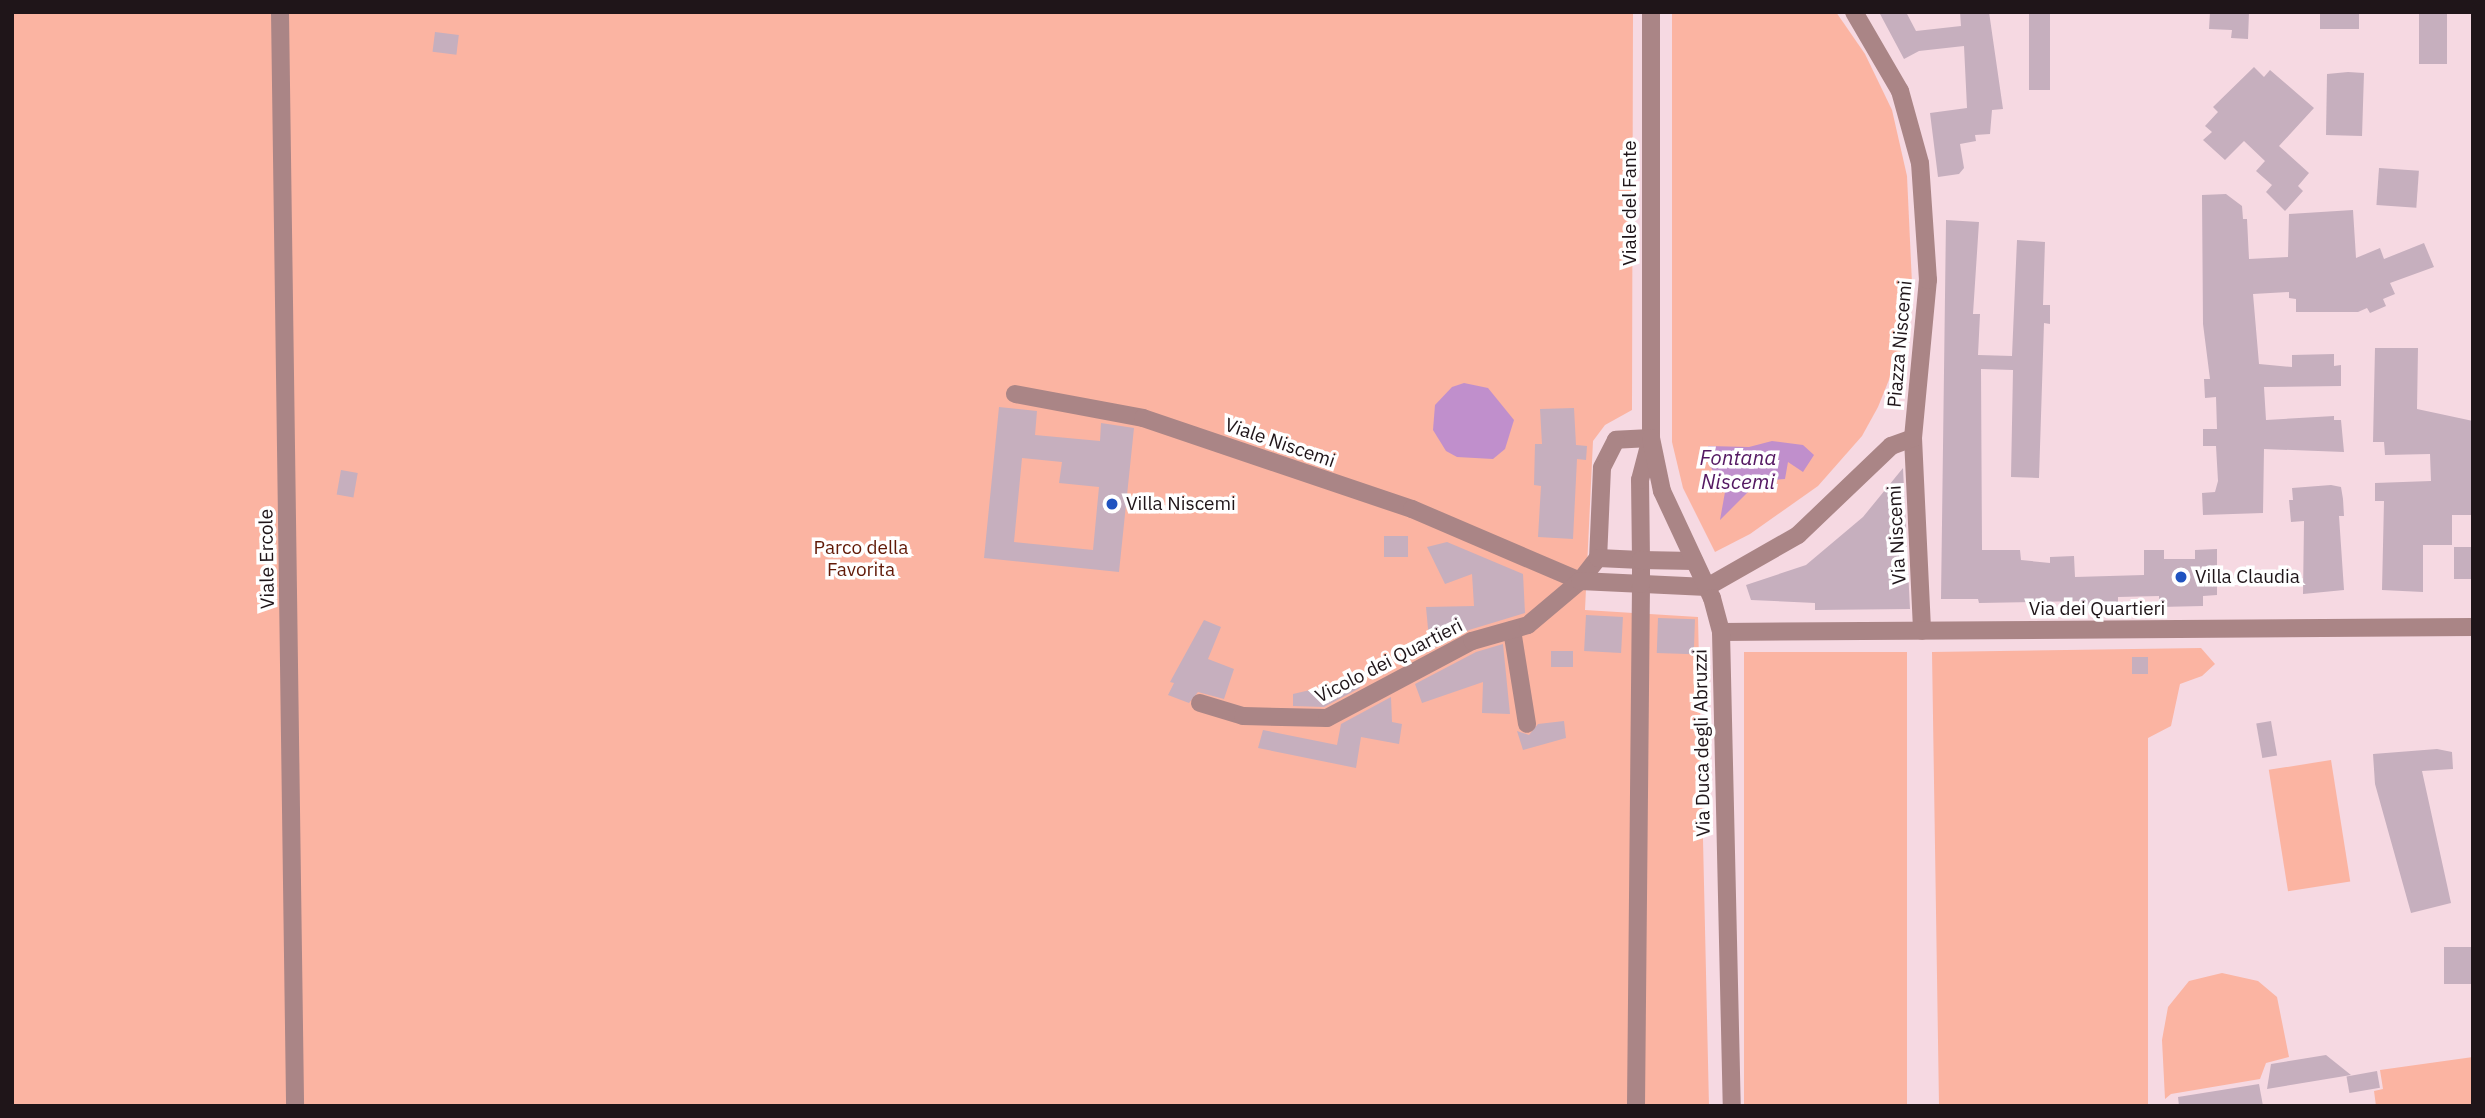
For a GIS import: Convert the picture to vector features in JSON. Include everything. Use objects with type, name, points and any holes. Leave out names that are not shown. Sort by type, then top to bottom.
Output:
[{"type":"street","name":"Viale Ercole","points":[[280,12],[295,1106]]},
{"type":"street","name":"Viale del Fante","points":[[1650,393],[1651,12]]},
{"type":"street","name":"Piazza Niscemi","points":[[1854,12],[1900,90],[1920,163],[1928,280],[1913,438]]},
{"type":"street","name":"Via Duca degli Abruzzi","points":[[1650,393],[1651,438],[1662,491],[1707,587],[1721,632],[1732,1106]]},
{"type":"street","name":"Viale Niscemi","points":[[1015,394],[1143,418],[1412,509],[1580,581]]},
{"type":"street","points":[[1636,1106],[1641,584],[1641,560],[1640,480],[1651,438],[1616,440],[1602,468],[1598,558],[1641,560],[1694,561]]},
{"type":"street","points":[[1580,581],[1707,587],[1798,535],[1891,446],[1913,438]]},
{"type":"street","name":"Via Niscemi","points":[[1913,438],[1922,631]]},
{"type":"street","name":"Vicolo dei Quartieri","points":[[1200,703],[1243,716],[1327,718],[1472,641],[1528,625],[1580,581],[1598,558]]},
{"type":"street","name":"Via dei Quartieri","points":[[1721,632],[2473,627]]},
{"type":"street","points":[[1512,630],[1527,724]]},
{"type":"green space","name":"Parco della Favorita","points":[[12,12],[1633,12],[1632,410],[1605,425],[1593,441],[1585,610],[1698,617],[1709,1106],[12,1106]]},
{"type":"green space","points":[[1672,12],[1836,12],[1865,54],[1892,110],[1907,176],[1912,284],[1901,350],[1878,407],[1862,436],[1818,486],[1750,534],[1715,552],[1683,488],[1672,442]]},
{"type":"green space","points":[[2201,648],[2215,664],[2202,676],[2180,684],[2171,726],[2148,738],[2148,1106],[1939,1106],[1932,652]]},
{"type":"green space","points":[[1744,652],[1907,652],[1907,1106],[1744,1106]]},
{"type":"green space","points":[[2331,760],[2350,881],[2288,891],[2269,770]]},
{"type":"green space","points":[[2222,973],[2258,981],[2277,997],[2289,1057],[2266,1063],[2260,1079],[2171,1094],[2165,1099],[2162,1040],[2168,1007],[2189,981]]},
{"type":"green space","points":[[2473,1057],[2473,1106],[2376,1106],[2374,1091],[2383,1089],[2380,1070]]},
{"type":"water","points":[[1464,383],[1488,388],[1514,420],[1505,449],[1493,459],[1457,457],[1446,451],[1433,430],[1435,405],[1452,387]]},
{"type":"water","name":"Fontana Niscemi","points":[[1772,441],[1803,445],[1814,455],[1803,472],[1788,462],[1785,479],[1759,481],[1720,520],[1725,492],[1709,464],[1708,446],[1749,447]]},
{"type":"building","points":[[1879,12],[1906,12],[1916,31],[1961,26],[1960,12],[1989,12],[2003,109],[1992,110],[1990,134],[1975,135],[1976,141],[1960,144],[1964,168],[1959,174],[1938,177],[1930,113],[1967,108],[1964,46],[1919,51],[1904,59]]},
{"type":"building","points":[[2029,12],[2050,12],[2050,90],[2029,90]]},
{"type":"building","points":[[2210,12],[2249,12],[2248,39],[2231,38],[2232,30],[2209,29]]},
{"type":"building","points":[[2320,12],[2359,12],[2359,29],[2320,29]]},
{"type":"building","points":[[2419,12],[2447,12],[2447,64],[2419,64]]},
{"type":"building","points":[[435,32],[459,35],[456,55],[433,52]]},
{"type":"building","points":[[2254,67],[2264,77],[2270,70],[2314,108],[2279,146],[2309,173],[2298,186],[2303,191],[2285,211],[2266,192],[2272,185],[2256,171],[2265,161],[2244,141],[2225,160],[2203,140],[2212,132],[2205,126],[2218,112],[2213,107]]},
{"type":"building","points":[[2364,73],[2362,136],[2326,135],[2327,74]]},
{"type":"building","points":[[2379,168],[2419,171],[2416,208],[2376,205]]},
{"type":"building","points":[[2226,194],[2242,206],[2243,219],[2247,219],[2249,259],[2288,257],[2289,214],[2353,210],[2356,258],[2380,248],[2384,259],[2424,243],[2434,267],[2390,283],[2395,294],[2383,299],[2386,306],[2370,313],[2367,308],[2358,312],[2296,312],[2296,299],[2289,298],[2289,292],[2253,294],[2259,364],[2292,367],[2292,355],[2334,354],[2334,366],[2341,365],[2341,386],[2264,387],[2266,420],[2334,416],[2334,420],[2341,420],[2344,452],[2264,449],[2263,513],[2203,515],[2202,493],[2215,492],[2218,481],[2216,446],[2203,446],[2203,429],[2217,429],[2216,397],[2205,398],[2204,379],[2210,379],[2203,324],[2202,195]]},
{"type":"building","points":[[1946,220],[1979,222],[1973,314],[1980,314],[1978,355],[2012,356],[2017,240],[2045,242],[2043,305],[2050,305],[2050,324],[2044,323],[2039,478],[2011,477],[2013,370],[1981,369],[1982,550],[2020,550],[2021,560],[2050,563],[2050,557],[2074,556],[2075,577],[2144,575],[2144,550],[2164,550],[2164,559],[2195,559],[2195,550],[2217,549],[2217,595],[2203,596],[2203,606],[2159,607],[2159,596],[2118,597],[2118,607],[2084,608],[2084,601],[1979,603],[1978,599],[1941,599]]},
{"type":"building","points":[[2375,348],[2418,348],[2417,409],[2473,421],[2473,515],[2452,515],[2452,545],[2423,545],[2423,592],[2382,590],[2384,501],[2375,501],[2375,483],[2431,481],[2430,454],[2385,455],[2384,442],[2373,442]]},
{"type":"building","name":"Villa Niscemi","points":[[999,407],[1037,411],[1035,435],[1100,441],[1101,423],[1134,428],[1119,572],[984,558]],"holes":[[[1022,458],[1062,462],[1059,483],[1099,487],[1093,550],[1014,542]]]},
{"type":"building","points":[[1574,408],[1576,445],[1587,446],[1586,460],[1577,459],[1573,539],[1538,537],[1541,486],[1534,485],[1535,444],[1542,444],[1540,409]]},
{"type":"building","points":[[1903,468],[1910,609],[1815,610],[1815,603],[1751,600],[1746,585],[1806,565],[1863,517]]},
{"type":"building","points":[[341,470],[358,473],[353,498],[337,495]]},
{"type":"building","points":[[2331,485],[2341,487],[2343,499],[2344,516],[2339,516],[2344,590],[2303,594],[2304,521],[2291,522],[2289,500],[2293,500],[2292,488]]},
{"type":"building","points":[[1384,536],[1408,536],[1408,557],[1384,557]]},
{"type":"building","points":[[1447,542],[1523,574],[1525,613],[1469,630],[1430,650],[1426,607],[1474,606],[1472,574],[1445,584],[1427,547]]},
{"type":"building","points":[[2454,547],[2473,547],[2473,579],[2454,579]]},
{"type":"building","points":[[1586,615],[1623,617],[1621,653],[1584,651]]},
{"type":"building","points":[[1658,618],[1695,619],[1694,654],[1657,653]]},
{"type":"building","points":[[1204,620],[1221,627],[1208,659],[1234,669],[1224,699],[1198,692],[1189,703],[1168,695],[1174,683],[1170,682]]},
{"type":"building","points":[[1503,644],[1510,714],[1482,713],[1483,682],[1422,703],[1415,684],[1476,652]]},
{"type":"building","points":[[1551,651],[1573,651],[1573,667],[1551,667]]},
{"type":"building","points":[[2132,657],[2148,657],[2148,674],[2132,674]]},
{"type":"building","points":[[1357,679],[1360,688],[1324,707],[1293,706],[1293,694]]},
{"type":"building","points":[[1391,697],[1392,722],[1402,724],[1399,744],[1361,737],[1356,768],[1258,748],[1263,730],[1337,745],[1341,724]]},
{"type":"building","points":[[1564,721],[1566,738],[1523,750],[1517,731],[1529,735],[1538,724]]},
{"type":"building","points":[[2271,721],[2277,755],[2262,758],[2256,724]]},
{"type":"building","points":[[2437,749],[2452,752],[2453,769],[2422,771],[2451,903],[2411,913],[2375,784],[2373,754]]},
{"type":"building","points":[[2444,947],[2473,947],[2473,984],[2444,984]]},
{"type":"building","points":[[2326,1055],[2351,1075],[2267,1089],[2271,1064]]},
{"type":"building","points":[[2377,1071],[2380,1088],[2349,1093],[2346,1076]]},
{"type":"building","points":[[2259,1084],[2263,1106],[2179,1106],[2178,1097]]},
{"type":"place","name":"Villa Niscemi","points":[[1112,504]]},
{"type":"place","name":"Villa Claudia","points":[[2181,577]]}]
